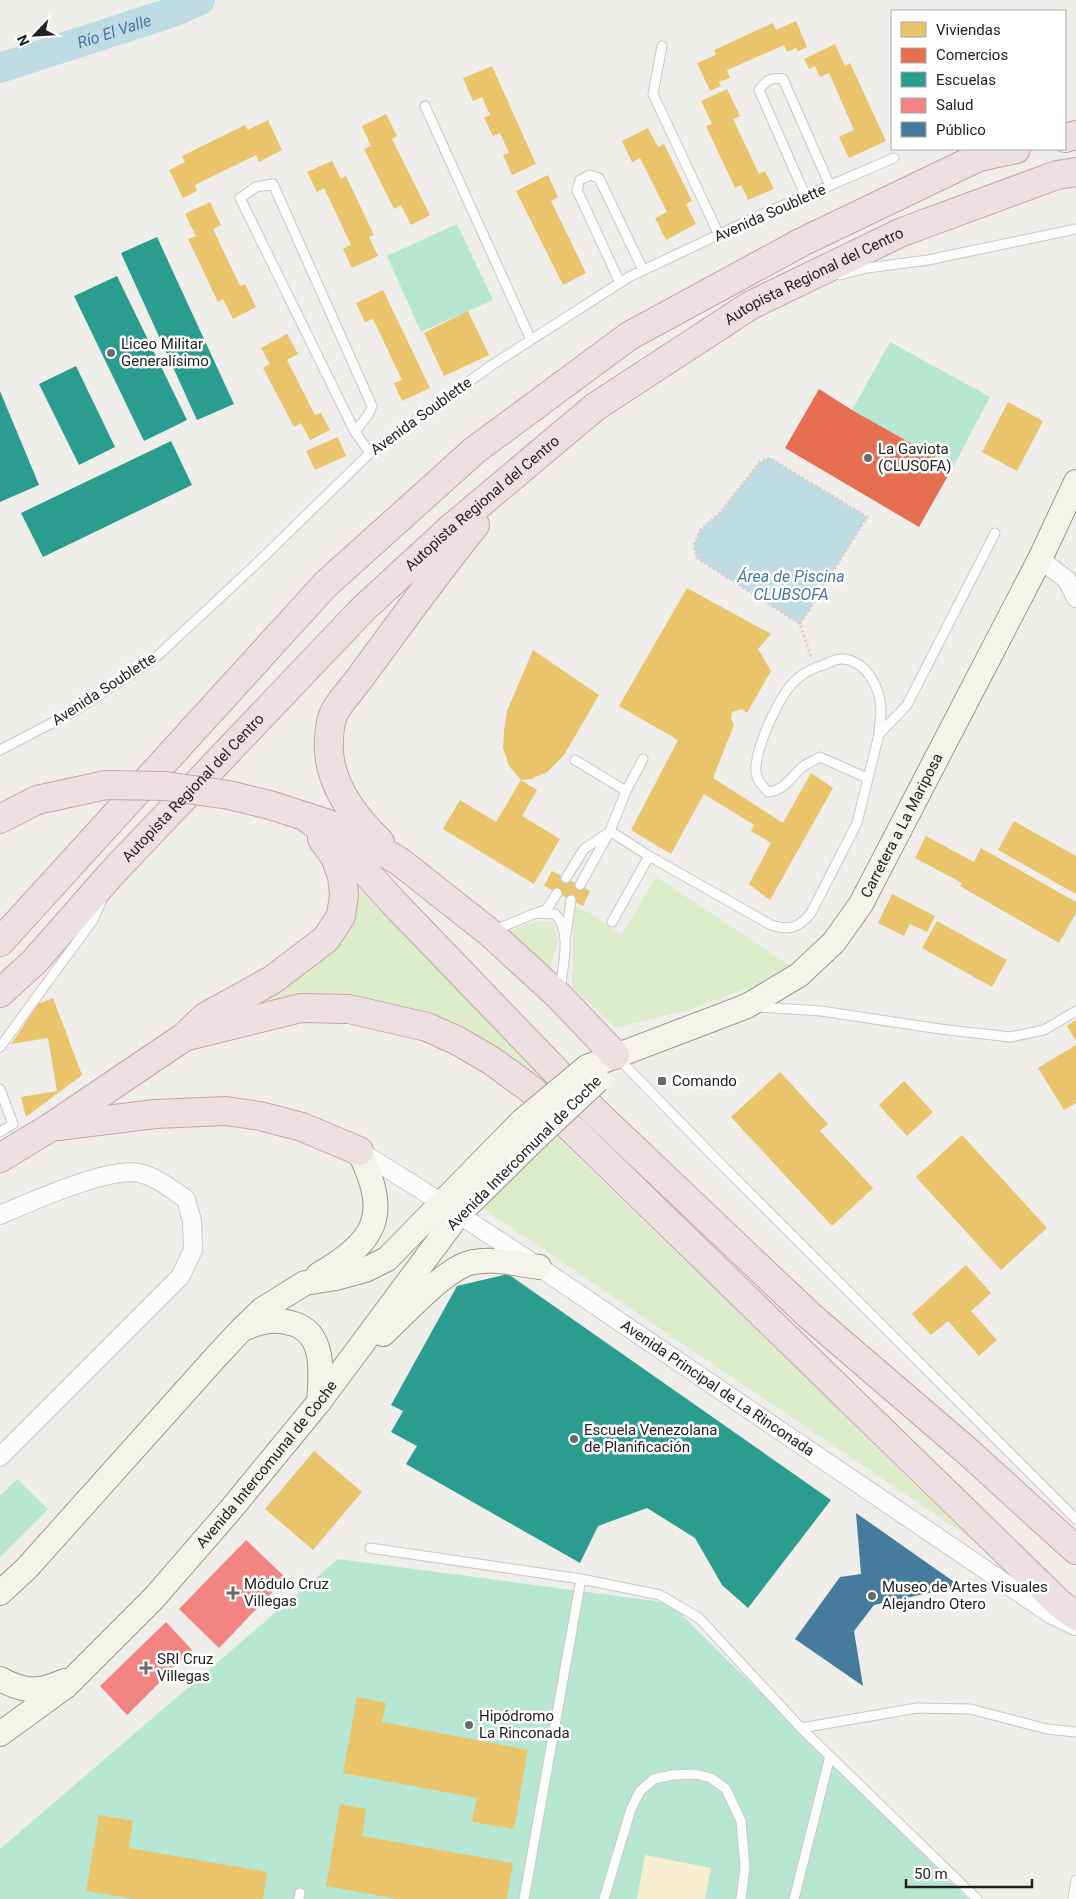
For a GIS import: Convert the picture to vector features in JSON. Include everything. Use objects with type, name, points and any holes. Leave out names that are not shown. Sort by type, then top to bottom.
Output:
[{"type":"highway","points":[[0,942],[326,584],[475,450],[630,336],[811,238],[978,157],[1011,150]]},
{"type":"highway","name":"Autopista Regional del Centro","points":[[0,993],[34,962],[114,871],[363,609],[450,529],[595,407],[751,305],[902,232],[1057,175],[1076,172]]},
{"type":"highway","points":[[513,477],[434,576],[334,712],[329,741],[330,767],[343,798],[367,830],[399,861],[489,932],[559,996],[615,1055]]},
{"type":"highway","points":[[0,819],[37,800],[106,785],[165,786],[229,795],[270,805],[341,828],[399,861]]},
{"type":"highway","points":[[0,1158],[51,1127],[184,1037],[205,1017],[272,980],[297,963],[326,939],[341,916],[344,895],[342,876],[335,857],[306,817]]},
{"type":"highway","points":[[306,817],[345,849],[595,1112],[623,1139],[810,1316],[966,1450],[1076,1550]]},
{"type":"highway","points":[[184,1037],[301,1008],[349,1009],[427,1027],[492,1061],[533,1091],[1060,1604],[1076,1616]]},
{"type":"highway","points":[[51,1127],[155,1114],[226,1111],[260,1116],[302,1127],[359,1151]]},
{"type":"main road","name":"Carretera a La Mariposa","points":[[615,1055],[747,1006],[799,975],[834,942],[861,904],[1040,559],[1076,482]]},
{"type":"main road","name":"Avenida Intercomunal de Coche","points":[[0,1593],[27,1568],[240,1330],[263,1309],[305,1283],[336,1278],[365,1270],[387,1259],[450,1210],[530,1129],[592,1073],[615,1055]]},
{"type":"main road","points":[[305,1283],[341,1262],[361,1245],[371,1231],[376,1215],[376,1203],[369,1172],[359,1151]]},
{"type":"main road","name":"Avenida Intercomunal de Coche","points":[[0,1734],[36,1709],[76,1676],[154,1598],[232,1508],[354,1356],[450,1210]]},
{"type":"main road","points":[[354,1356],[381,1336],[448,1274],[459,1268],[470,1263],[495,1261],[539,1267]]},
{"type":"main road","points":[[240,1330],[258,1323],[274,1320],[300,1326],[310,1333],[317,1346],[320,1360],[319,1402]]},
{"type":"main road","points":[[0,1679],[22,1688],[46,1689],[76,1676]]},
{"type":"street","points":[[1040,559],[1067,580],[1076,598]]},
{"type":"street","name":"Avenida Principal de La Rinconada","points":[[359,1151],[539,1267],[1052,1615],[1076,1627]]},
{"type":"street","points":[[0,1215],[95,1178],[123,1172],[138,1173],[154,1178],[186,1199],[192,1221],[192,1250],[180,1277],[0,1457]]},
{"type":"lane","points":[[662,46],[653,94],[719,235]]},
{"type":"lane","points":[[806,197],[759,90],[765,81],[773,78],[783,79],[830,186]]},
{"type":"lane","points":[[425,106],[531,340]]},
{"type":"lane","name":"Avenida Soublette","points":[[0,750],[75,712],[153,660],[253,567],[370,453],[492,365],[643,270],[894,158]]},
{"type":"lane","points":[[620,283],[578,190],[580,180],[590,176],[599,178],[643,270]]},
{"type":"lane","points":[[355,432],[368,415],[372,406],[273,184],[256,187],[240,198],[355,432],[370,453]]},
{"type":"lane","points":[[784,289],[867,268],[928,260],[1076,229]]},
{"type":"lane","points":[[878,734],[906,705],[995,533]]},
{"type":"lane","points":[[610,832],[770,925],[780,928],[791,928],[803,923],[811,913],[857,823],[878,734],[881,711],[880,697],[872,676],[856,663],[840,659],[814,668],[795,680],[767,725],[757,758],[756,774],[762,786],[768,792],[778,791],[801,768],[820,757],[867,778]]},
{"type":"lane","points":[[580,885],[610,832],[626,790],[643,759]]},
{"type":"lane","points":[[575,760],[626,790]]},
{"type":"lane","points":[[566,878],[584,849],[610,832]]},
{"type":"lane","points":[[612,922],[649,856]]},
{"type":"lane","points":[[0,1047],[93,920],[114,871]]},
{"type":"lane","points":[[489,932],[547,909],[557,892]]},
{"type":"lane","points":[[559,996],[571,900]]},
{"type":"lane","points":[[536,913],[555,914],[559,918],[565,940]]},
{"type":"lane","points":[[747,1006],[821,1011],[940,1029],[1010,1037],[1044,1030],[1076,1011]]},
{"type":"lane","points":[[615,1055],[1076,1520]]},
{"type":"lane","points":[[0,1089],[12,1124],[0,1132]]},
{"type":"lane","points":[[370,1548],[581,1579],[660,1594],[699,1618],[801,1728],[977,1899]]},
{"type":"lane","points":[[524,1899],[581,1579]]},
{"type":"lane","points":[[801,1728],[917,1708],[970,1709],[1047,1729],[1076,1732]]},
{"type":"lane","points":[[794,1899],[830,1756]]},
{"type":"lane","points":[[604,1899],[631,1809],[640,1791],[654,1779],[672,1775],[695,1774],[711,1778],[726,1789],[741,1821],[745,1867],[741,1899]]},
{"type":"lane","points":[[1073,1899],[1076,1880]]},
{"type":"path","points":[[800,624],[867,517],[770,458],[760,462],[720,513],[700,530],[694,545],[697,558],[800,624],[814,668]]},
{"type":"green space","points":[[457,224],[493,300],[421,332],[387,256]]},
{"type":"green space","points":[[890,342],[990,397],[953,467],[852,410]]},
{"type":"green space","points":[[348,865],[546,1080],[478,1038],[436,1015],[380,1002],[332,999],[220,1018],[323,955]]},
{"type":"green space","points":[[656,877],[796,970],[691,1009],[616,1028],[572,987],[574,906],[590,913],[621,935]]},
{"type":"green space","points":[[537,921],[553,922],[558,940],[549,971],[504,933]]},
{"type":"green space","points":[[554,1134],[973,1540],[482,1208]]},
{"type":"green space","points":[[17,1479],[48,1509],[0,1557],[0,1496]]},
{"type":"green space","name":"Hipódromo La Rinconada","points":[[338,1559],[670,1603],[968,1899],[705,1899],[711,1868],[645,1855],[637,1899],[0,1899],[0,1849]]},
{"type":"sand","points":[[645,1855],[711,1868],[705,1899],[637,1899]]},
{"type":"water","name":"Área de Piscina CLUBSOFA","points":[[770,458],[867,517],[800,624],[697,558],[694,545],[700,530],[720,513],[760,462]]},
{"type":"building: Viviendas","points":[[796,21],[807,47],[798,51],[796,48],[787,52],[784,45],[727,70],[730,78],[719,82],[721,86],[710,91],[697,63],[716,55],[714,50],[773,23],[776,30]]},
{"type":"building: Viviendas","points":[[835,44],[845,66],[850,63],[886,141],[849,158],[839,137],[854,130],[829,73],[820,77],[815,66],[809,69],[804,59]]},
{"type":"building: Viviendas","points":[[492,66],[536,164],[512,175],[503,155],[509,153],[500,133],[493,136],[484,118],[490,115],[482,97],[473,101],[463,78]]},
{"type":"building: Viviendas","points":[[727,89],[740,116],[733,119],[759,174],[765,171],[774,189],[748,200],[741,185],[735,188],[706,126],[712,124],[701,101]]},
{"type":"building: Viviendas","points":[[386,114],[397,136],[392,139],[430,215],[411,225],[401,205],[394,209],[364,149],[371,146],[362,126]]},
{"type":"building: Viviendas","points":[[268,120],[282,150],[259,162],[256,155],[195,185],[197,191],[183,198],[169,170],[185,162],[182,156],[245,125],[248,130]]},
{"type":"building: Viviendas","points":[[648,128],[658,147],[664,144],[692,201],[686,204],[696,224],[666,240],[655,218],[667,212],[640,158],[632,162],[622,141]]},
{"type":"building: Viviendas","points":[[332,161],[341,179],[346,176],[374,235],[369,237],[378,256],[352,268],[343,249],[351,245],[324,188],[317,192],[307,172]]},
{"type":"building: Viviendas","points":[[548,175],[558,197],[551,201],[586,273],[563,285],[516,191]]},
{"type":"building: Viviendas","points":[[210,202],[221,225],[213,229],[240,286],[245,284],[256,307],[233,319],[223,299],[218,302],[188,239],[196,236],[185,214]]},
{"type":"building: Viviendas","points":[[383,290],[430,388],[402,401],[394,383],[402,380],[373,319],[365,322],[356,303]]},
{"type":"building: Viviendas","points":[[468,311],[489,355],[444,376],[424,333]]},
{"type":"building: Viviendas","points":[[287,334],[298,354],[287,360],[315,415],[321,413],[330,430],[310,440],[301,423],[294,427],[263,368],[270,364],[261,348]]},
{"type":"building: Viviendas","points":[[1008,402],[1043,421],[1017,471],[982,452]]},
{"type":"building: Viviendas","points":[[338,437],[346,456],[315,470],[306,451]]},
{"type":"building: Viviendas","points":[[687,588],[771,634],[758,649],[771,671],[747,713],[742,709],[732,712],[731,719],[734,725],[713,778],[783,823],[811,773],[833,788],[770,900],[749,884],[771,843],[751,831],[754,825],[704,794],[671,854],[631,830],[678,740],[619,706]]},
{"type":"building: Viviendas","points":[[533,650],[599,695],[564,755],[547,772],[531,779],[521,780],[509,766],[503,748],[504,731],[507,711]]},
{"type":"building: Viviendas","points":[[521,780],[537,790],[522,816],[560,839],[534,884],[443,829],[460,800],[496,822]]},
{"type":"building: Viviendas","points":[[1014,821],[1076,856],[1076,894],[998,850]]},
{"type":"building: Viviendas","points":[[926,836],[974,862],[981,848],[1076,902],[1076,913],[1059,943],[960,886],[962,883],[915,858]]},
{"type":"building: Viviendas","points":[[552,871],[590,891],[583,906],[544,886]]},
{"type":"building: Viviendas","points":[[892,894],[935,916],[927,932],[910,924],[904,936],[878,923]]},
{"type":"building: Viviendas","points":[[937,921],[1007,960],[992,987],[922,948]]},
{"type":"building: Viviendas","points":[[53,998],[82,1075],[26,1117],[21,1097],[57,1091],[48,1038],[11,1044],[38,1004]]},
{"type":"building: Viviendas","points":[[1076,1020],[1076,1041],[1067,1026]]},
{"type":"building: Viviendas","points":[[1076,1045],[1076,1103],[1064,1110],[1038,1068]]},
{"type":"building: Viviendas","points":[[780,1072],[828,1124],[820,1131],[873,1188],[832,1226],[731,1117]]},
{"type":"building: Viviendas","points":[[904,1081],[933,1112],[907,1136],[879,1105]]},
{"type":"building: Viviendas","points":[[962,1135],[1047,1228],[1001,1270],[916,1177]]},
{"type":"building: Viviendas","points":[[966,1265],[991,1293],[971,1311],[997,1340],[979,1356],[948,1321],[931,1335],[912,1314]]},
{"type":"building: Viviendas","points":[[314,1451],[362,1492],[313,1550],[265,1509]]},
{"type":"building: Viviendas","points":[[357,1697],[386,1703],[382,1722],[528,1750],[514,1829],[472,1822],[477,1798],[343,1773]]},
{"type":"building: Viviendas","points":[[340,1804],[366,1809],[362,1836],[513,1863],[507,1899],[397,1899],[326,1886]]},
{"type":"building: Viviendas","points":[[99,1815],[133,1821],[129,1848],[267,1872],[263,1899],[134,1899],[86,1891]]},
{"type":"building: Comercios","name":"La Gaviota (CLUSOFA)","points":[[819,389],[852,410],[953,467],[919,527],[785,448]]},
{"type":"building: Escuelas","points":[[157,237],[234,404],[197,420],[121,253]]},
{"type":"building: Escuelas","points":[[117,276],[187,420],[144,441],[74,296]]},
{"type":"building: Escuelas","points":[[76,366],[115,447],[79,465],[39,384]]},
{"type":"building: Escuelas","points":[[0,391],[39,485],[0,502]]},
{"type":"building: Escuelas","points":[[171,441],[192,485],[43,557],[21,513]]},
{"type":"building: Escuelas","name":"Escuela Venezolana de Planificación","points":[[508,1274],[831,1500],[748,1608],[722,1585],[695,1538],[647,1508],[598,1526],[580,1563],[406,1464],[417,1446],[391,1432],[403,1411],[391,1405],[457,1286]]},
{"type":"building: Salud","name":"Módulo Cruz Villegas","points":[[246,1540],[286,1578],[219,1648],[179,1609]]},
{"type":"building: Salud","name":"SRI Cruz Villegas","points":[[166,1622],[192,1650],[127,1715],[100,1686]]},
{"type":"building: Público","name":"Museo de Artes Visuales Alejandro Otero","points":[[856,1513],[960,1586],[874,1605],[854,1631],[863,1686],[795,1639],[840,1577],[861,1574]]},
{"type":"waterway","name":"Río El Valle","points":[[0,68],[173,12],[200,0]]},
{"type":"place","name":"Liceo Militar Generalísimo","points":[[111,353]]},
{"type":"place","name":"La Gaviota (CLUSOFA)","points":[[868,458]]},
{"type":"place","name":"Comando","points":[[662,1081]]},
{"type":"place","name":"Escuela Venezolana de Planificación","points":[[574,1439]]},
{"type":"place","name":"Módulo Cruz Villegas","points":[[233,1593]]},
{"type":"place","name":"Museo de Artes Visuales Alejandro Otero","points":[[872,1596]]},
{"type":"place","name":"SRI Cruz Villegas","points":[[146,1668]]},
{"type":"place","name":"Hipódromo La Rinconada","points":[[469,1725]]}]
